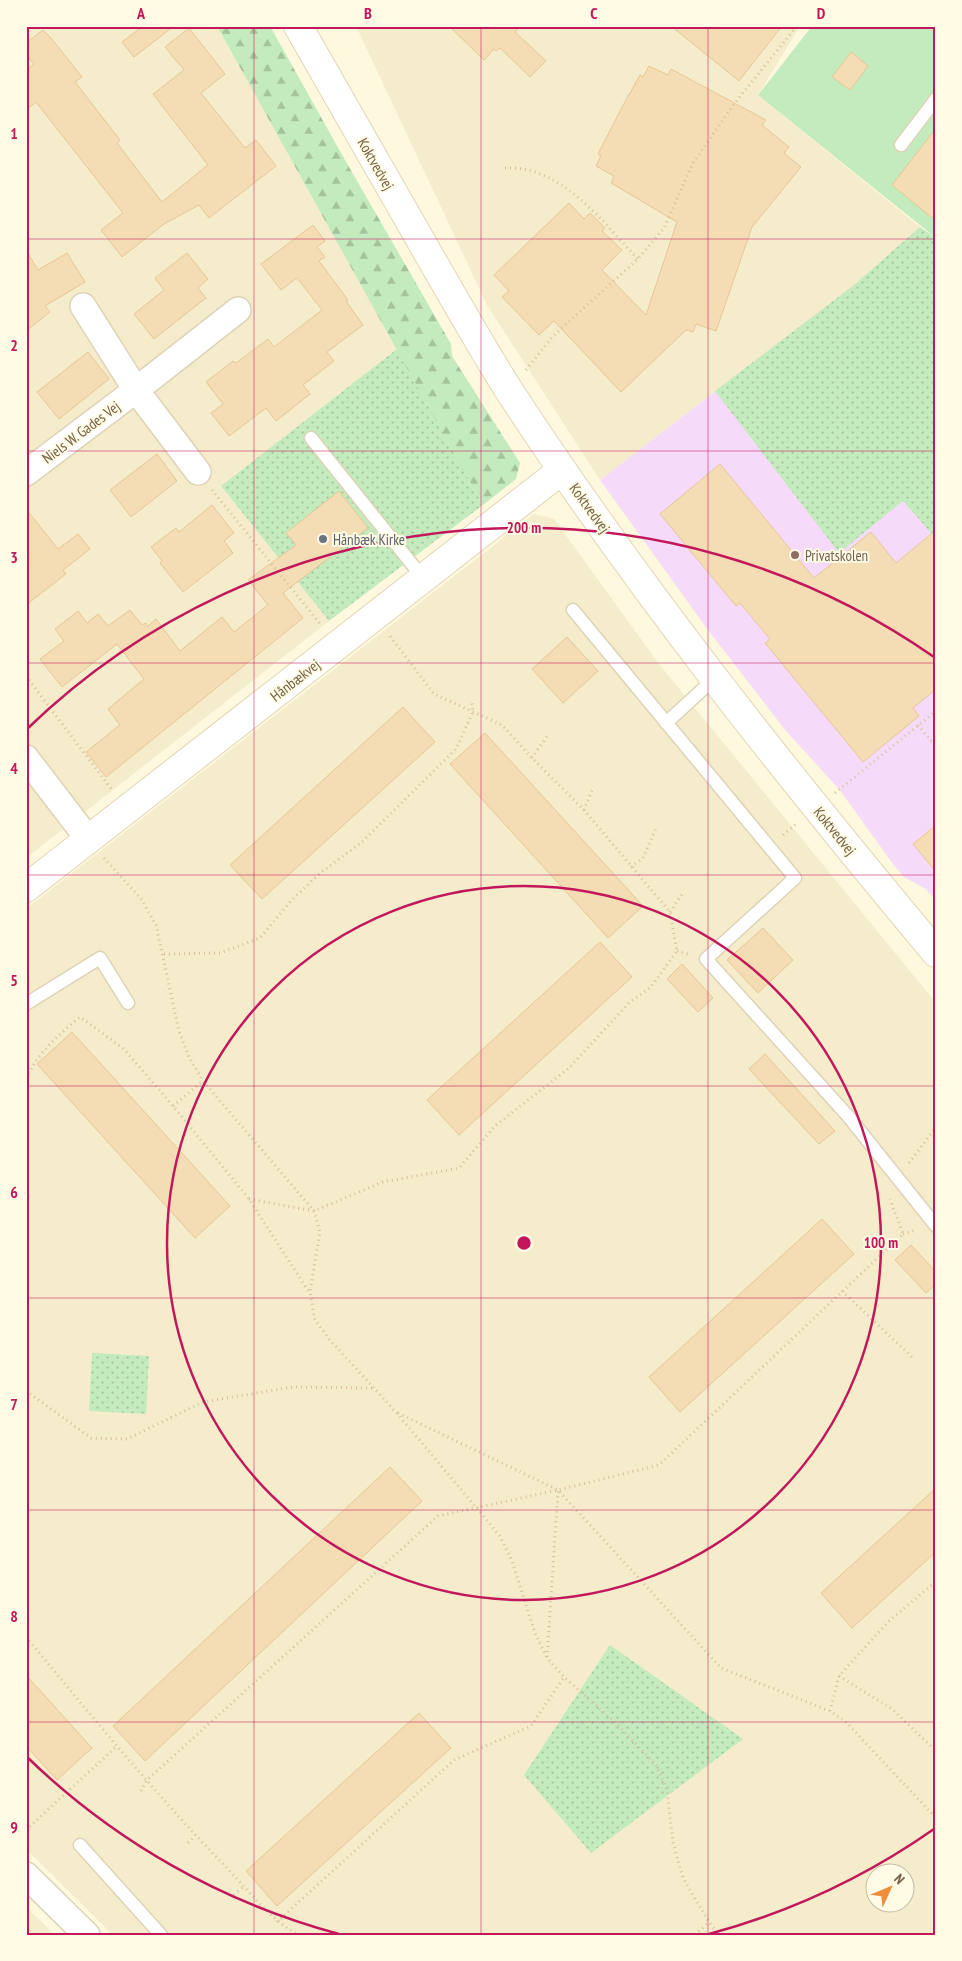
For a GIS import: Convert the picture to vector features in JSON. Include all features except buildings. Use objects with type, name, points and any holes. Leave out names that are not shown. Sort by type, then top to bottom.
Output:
[{"type":"street","name":"Koktvedvej","points":[[298,26],[507,387],[562,470],[714,679],[816,808],[936,953]]},
{"type":"street","name":"Niels W. Gades Vej","points":[[83,306],[136,390],[198,472]]},
{"type":"street","name":"Niels W. Gades Vej","points":[[26,473],[238,310]]},
{"type":"street","name":"Hånbækvej","points":[[26,888],[562,470]]},
{"type":"street","points":[[26,758],[89,840]]},
{"type":"street","points":[[30,1885],[87,1935]]},
{"type":"lane","points":[[901,145],[936,99]]},
{"type":"lane","points":[[311,438],[423,578]]},
{"type":"lane","points":[[573,610],[795,878],[706,959],[848,1116],[936,1226]]},
{"type":"lane","points":[[666,722],[714,679]]},
{"type":"lane","points":[[26,1004],[100,958],[128,1003]]},
{"type":"lane","points":[[80,1845],[161,1935]]},
{"type":"path","points":[[507,387],[532,364],[554,336],[638,259],[664,228],[693,163],[734,104],[797,26]]},
{"type":"path","points":[[505,168],[521,167],[566,186],[638,259]]},
{"type":"path","points":[[198,472],[338,646]]},
{"type":"path","points":[[249,1199],[314,1211],[383,1182],[459,1168],[495,1126],[569,1068],[629,1003],[651,987],[677,951],[670,912],[584,810],[502,725],[434,694],[374,616]]},
{"type":"path","points":[[26,676],[127,811]]},
{"type":"path","points":[[164,954],[220,953],[260,938],[290,902],[320,873],[362,842],[456,749],[473,712],[472,702]]},
{"type":"path","points":[[769,847],[936,711]]},
{"type":"path","points":[[918,725],[936,747]]},
{"type":"path","points":[[532,758],[548,735]]},
{"type":"path","points":[[584,810],[594,788]]},
{"type":"path","points":[[631,867],[643,858],[657,826]]},
{"type":"path","points":[[89,840],[142,900],[156,925],[164,954],[179,1031],[203,1081],[314,1211],[320,1232],[310,1292]]},
{"type":"path","points":[[670,912],[682,894]]},
{"type":"path","points":[[26,1078],[35,1061],[56,1036],[80,1017],[124,1049],[174,1106],[249,1199],[310,1292],[316,1320],[329,1339],[395,1411],[500,1536],[512,1561],[535,1633],[547,1658],[564,1677],[617,1724],[656,1765],[667,1790],[673,1842],[683,1878],[709,1922],[719,1935]]},
{"type":"path","points":[[174,1106],[203,1081]]},
{"type":"path","points":[[141,1791],[147,1780],[438,1516],[558,1490],[659,1465],[903,1234],[887,1193],[936,1127]]},
{"type":"path","points":[[842,1292],[912,1357]]},
{"type":"path","points":[[26,1391],[92,1438],[127,1439],[203,1402],[292,1387],[373,1388]]},
{"type":"path","points":[[395,1411],[558,1490],[721,1668],[830,1711],[845,1721],[936,1818]]},
{"type":"path","points":[[547,1658],[558,1490]]},
{"type":"path","points":[[830,1711],[839,1676],[887,1623],[936,1581]]},
{"type":"path","points":[[26,1637],[195,1836],[276,1922],[298,1935]]},
{"type":"path","points":[[839,1676],[892,1709],[936,1752]]},
{"type":"path","points":[[276,1922],[454,1760],[531,1726],[564,1677]]},
{"type":"path","points":[[26,1830],[117,1746]]},
{"type":"path","points":[[188,1843],[195,1836]]},
{"type":"path","points":[[234,1895],[244,1886]]},
{"type":"path","points":[[695,1935],[709,1922]]},
{"type":"shaded area","points":[[26,26],[217,26],[397,349],[221,486],[329,621],[26,858]]},
{"type":"shaded area","points":[[356,26],[800,26],[758,95],[920,227],[854,285],[600,480],[487,305]]},
{"type":"shaded area","name":"Privatskolen","points":[[920,227],[936,238],[936,901],[926,889],[904,877],[839,789],[786,731],[708,630],[600,480],[854,285]]},
{"type":"shaded area","points":[[534,514],[554,519],[659,664],[936,1003],[936,1935],[113,1935],[26,1849],[26,909]]},
{"type":"shaded area","points":[[26,1907],[45,1925],[54,1935],[26,1935]]},
{"type":"green space","points":[[217,26],[270,26],[451,344],[452,356],[520,463],[516,479],[483,505]]},
{"type":"green space","points":[[812,26],[936,26],[936,238],[758,95]]},
{"type":"green space","points":[[920,227],[936,238],[936,530],[932,534],[903,501],[839,553],[715,391],[854,285]]},
{"type":"green space","points":[[397,349],[483,505],[329,621],[221,486]]},
{"type":"green space","points":[[92,1353],[149,1356],[146,1414],[89,1411]]},
{"type":"green space","points":[[610,1645],[743,1739],[591,1853],[524,1775]]},
{"type":"place","name":"Hånbæk Kirke","points":[[323,539]]},
{"type":"place","name":"Privatskolen","points":[[795,555]]}]
